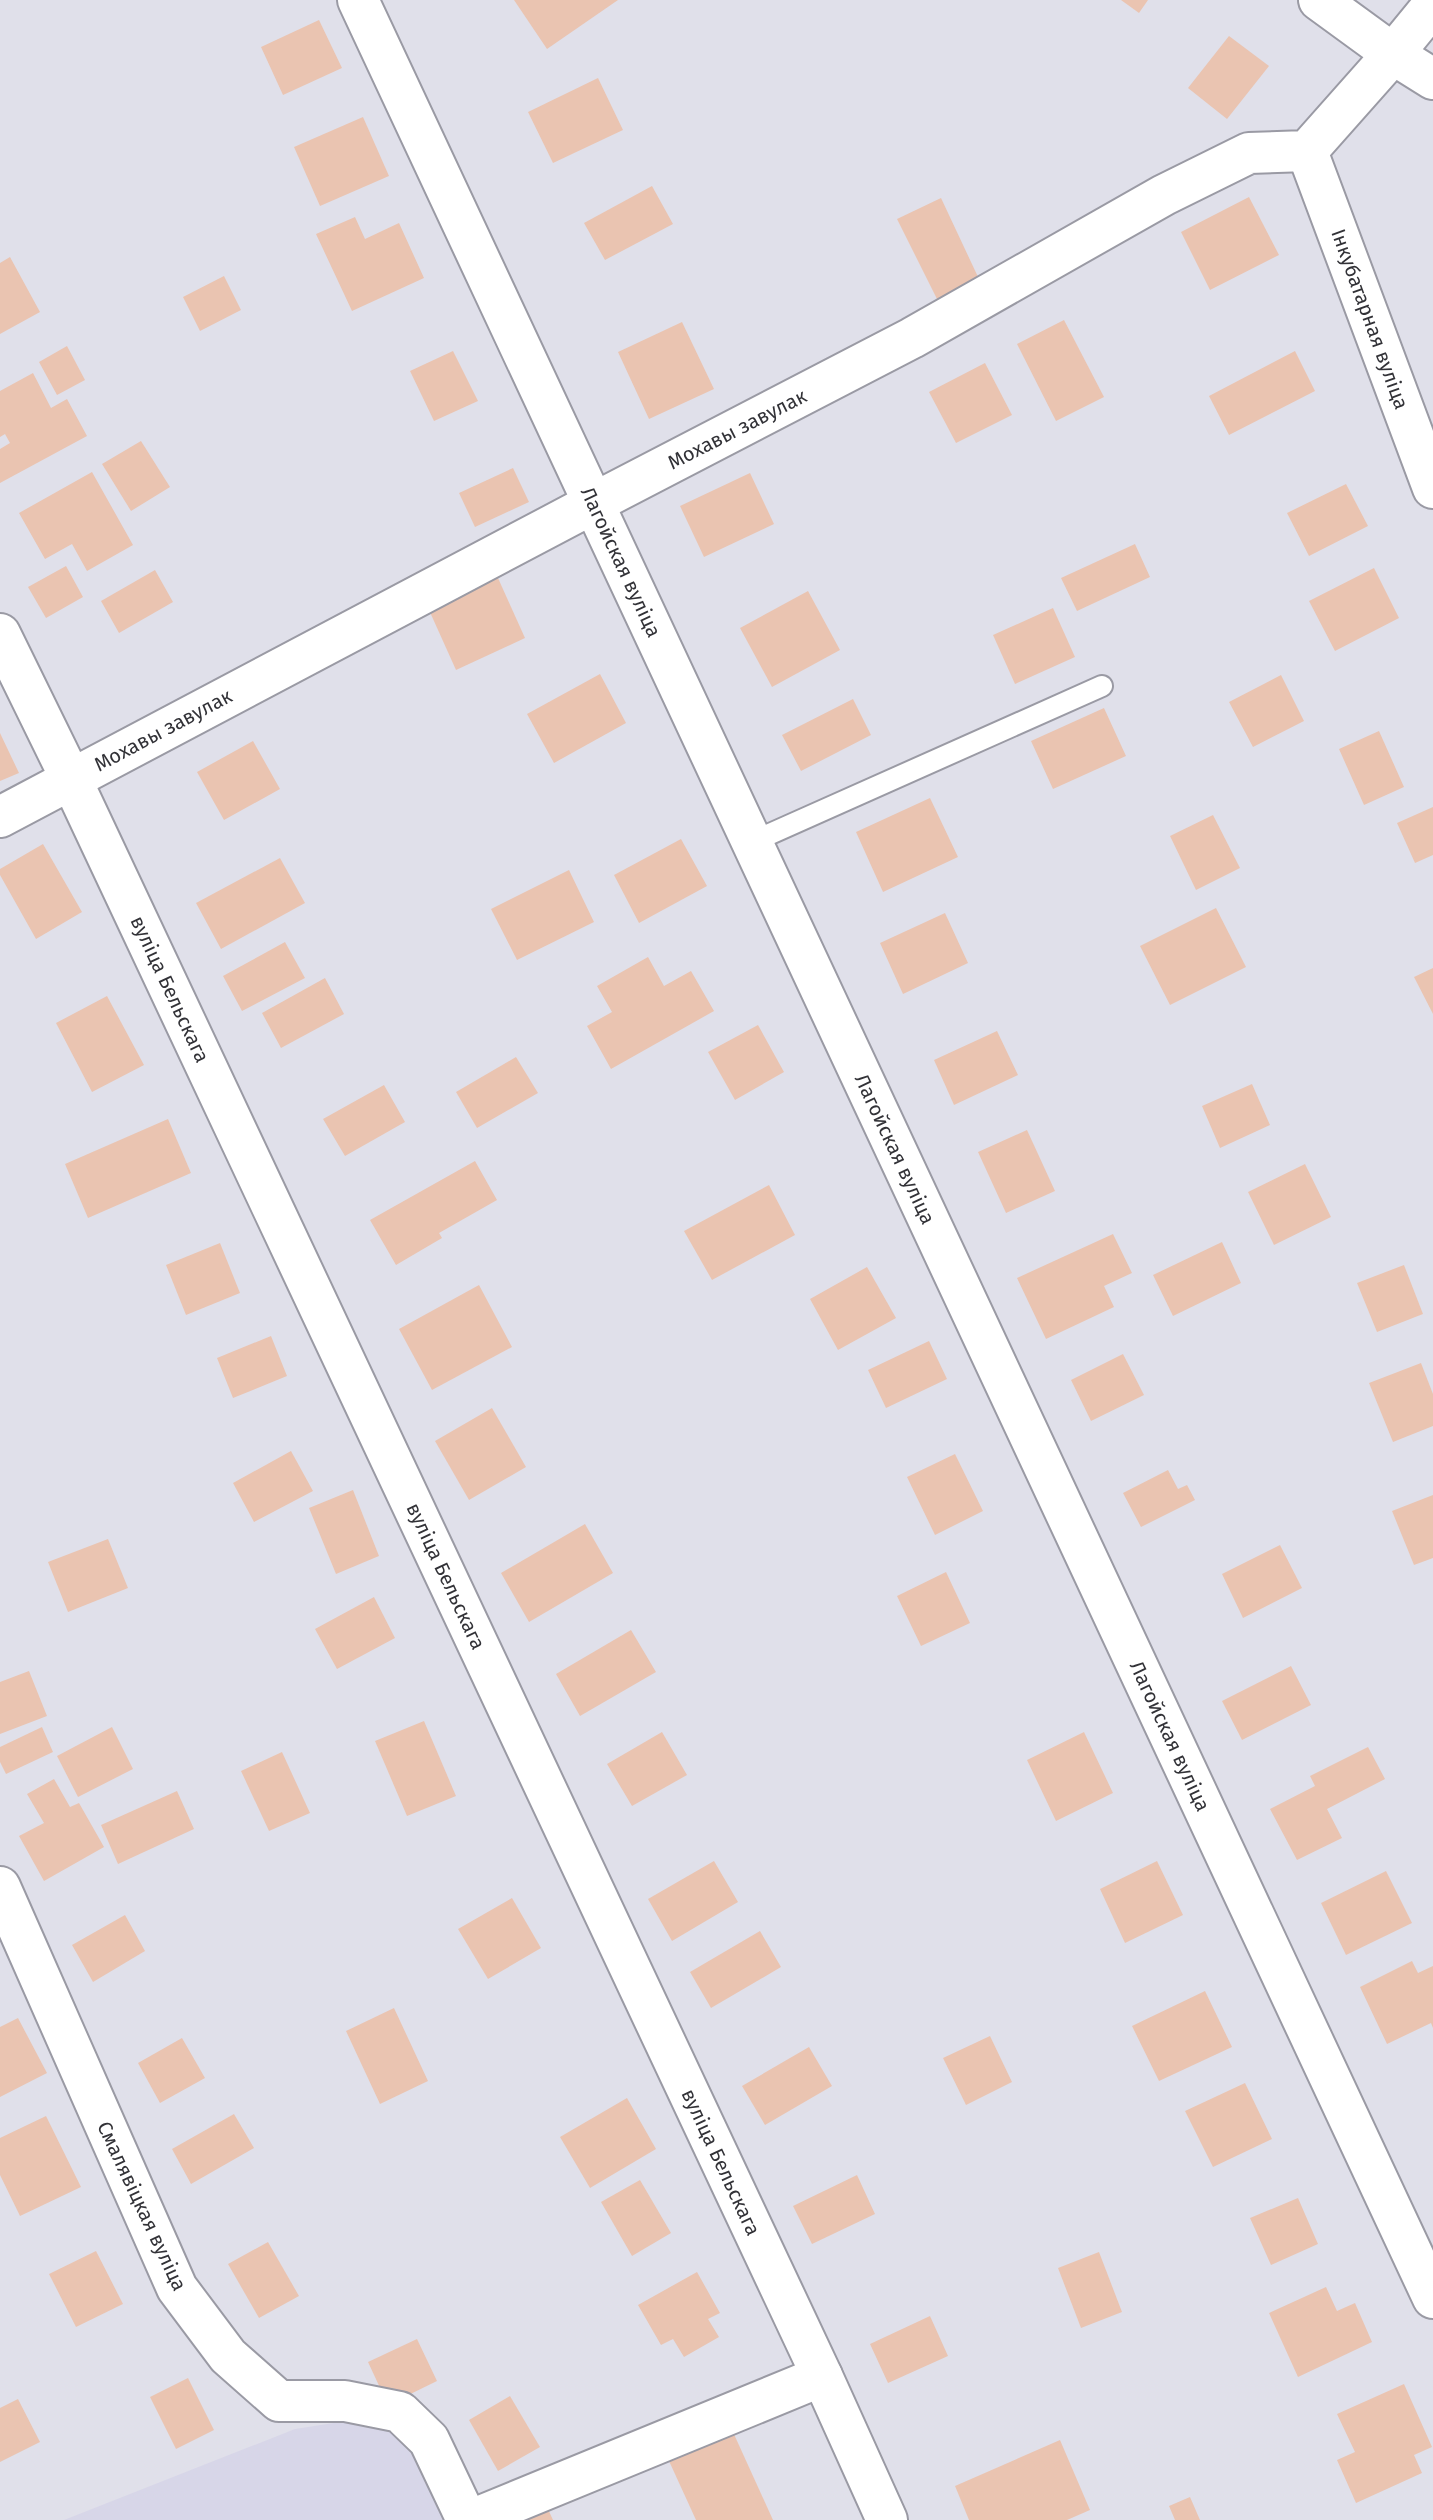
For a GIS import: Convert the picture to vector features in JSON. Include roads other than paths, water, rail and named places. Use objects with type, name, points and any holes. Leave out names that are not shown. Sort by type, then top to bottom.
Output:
[{"type":"street","name":"Лагойская вуліца","points":[[358,0],[1433,2298]]},
{"type":"street","points":[[1319,0],[1433,79]]},
{"type":"street","points":[[1307,151],[1433,5]]},
{"type":"street","name":"Мохавы завулак","points":[[0,817],[912,338],[1164,195],[1249,153],[1307,151]]},
{"type":"street","name":"Інкубатарная вуліца","points":[[1307,151],[1433,488]]},
{"type":"street","name":"вуліца Бельскага","points":[[0,634],[71,779],[887,2520]]},
{"type":"street","name":"Смалявіцкая вуліца","points":[[0,1887],[177,2288],[194,2311],[228,2356],[279,2401],[345,2401],[400,2412],[429,2440],[469,2520],[822,2376]]},
{"type":"lane","points":[[752,842],[1102,686]]}]
